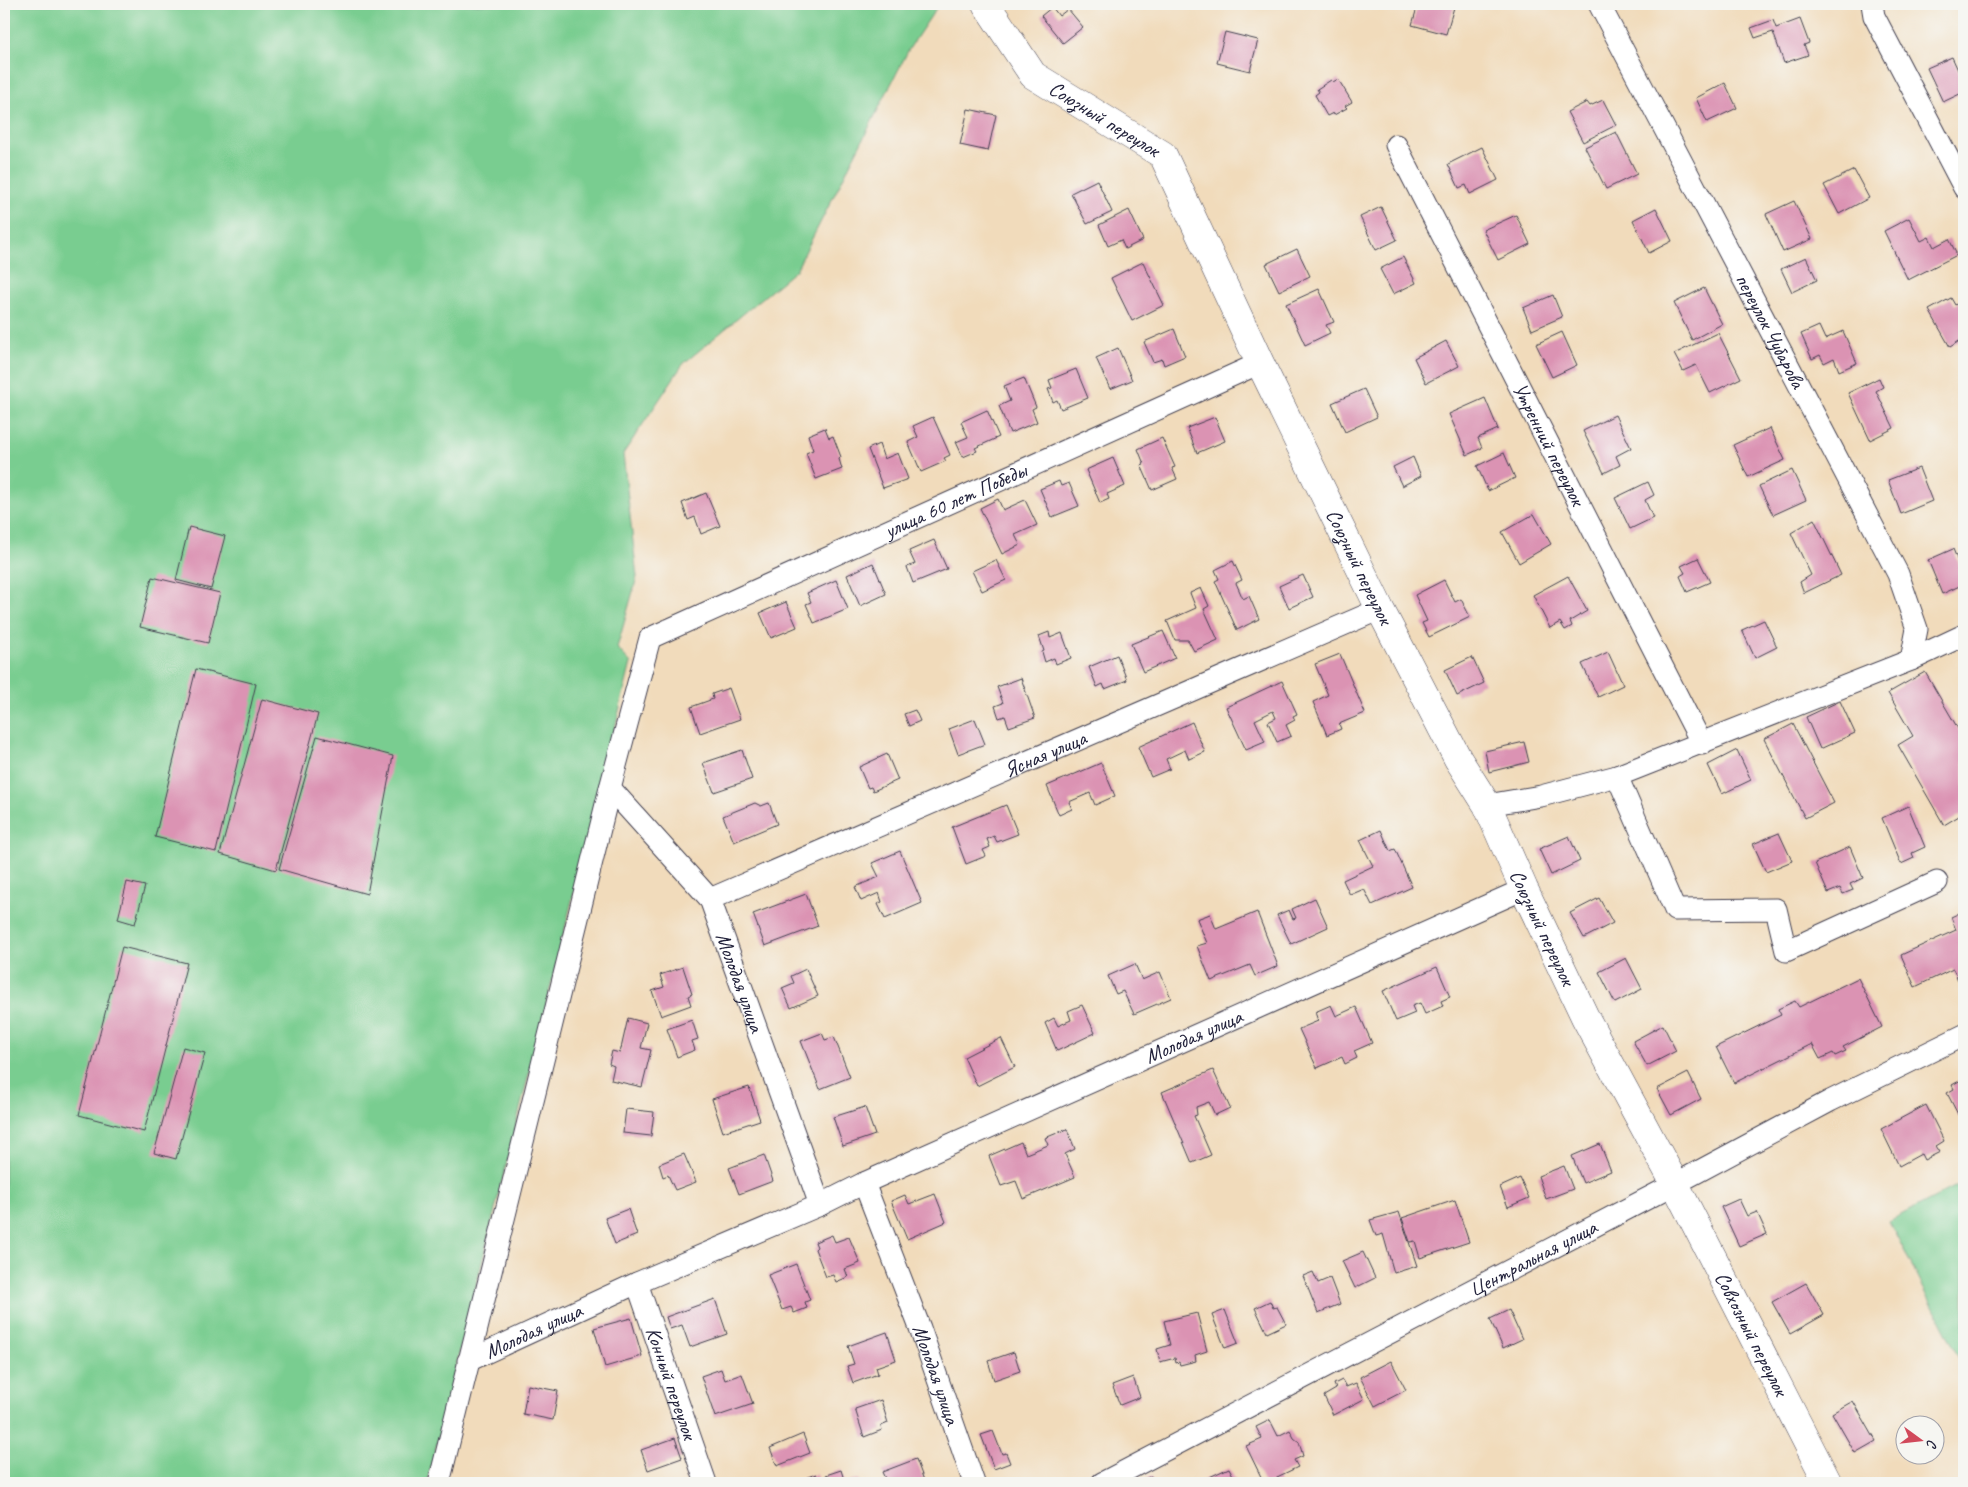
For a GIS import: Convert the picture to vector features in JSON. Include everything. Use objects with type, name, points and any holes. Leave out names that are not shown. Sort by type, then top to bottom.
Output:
[{"type":"street","name":"Союзный переулок","points":[[986,4],[1033,75],[1163,155],[1260,363],[1380,610],[1458,759],[1487,805],[1524,889],[1585,1017],[1675,1184]]},
{"type":"street","points":[[1872,4],[1874,16],[1964,188]]},
{"type":"street","name":"переулок Чубарова","points":[[1600,6],[1898,574],[1917,629],[1911,660]]},
{"type":"street","name":"Утренний переулок","points":[[1396,145],[1702,744]]},
{"type":"street","name":"улица 60 лет Победы","points":[[610,788],[650,638],[1260,363]]},
{"type":"street","name":"Ясная улица","points":[[710,899],[1380,610]]},
{"type":"street","points":[[1487,805],[1541,796],[1618,776],[1911,660],[1964,636]]},
{"type":"street","points":[[1618,776],[1675,910],[1776,909],[1786,951],[1938,882]]},
{"type":"street","points":[[439,1483],[610,788]]},
{"type":"street","name":"Молодая улица","points":[[610,788],[710,899],[820,1206]]},
{"type":"street","name":"Молодая улица","points":[[468,1361],[637,1283],[820,1206],[864,1183],[1524,889]]},
{"type":"street","name":"Центральная улица","points":[[1102,1483],[1830,1101],[1964,1035]]},
{"type":"street","name":"Молодая улица","points":[[864,1183],[920,1328],[974,1483]]},
{"type":"street","name":"Совхозный переулок","points":[[1675,1184],[1828,1483]]},
{"type":"street","name":"Конный переулок","points":[[637,1283],[706,1483]]},
{"type":"green space","points":[[4,4],[939,4],[909,49],[796,270],[683,364],[623,454],[637,577],[617,648],[631,663],[427,1483],[4,1483]]},
{"type":"green space","points":[[1964,1182],[1964,1361],[1962,1363],[1889,1221]]},
{"type":"building","points":[[1418,4],[1455,4],[1446,34],[1412,25]]},
{"type":"building","points":[[1052,7],[1059,16],[1068,9],[1083,27],[1063,43],[1041,16]]},
{"type":"building","points":[[1800,19],[1809,43],[1804,45],[1808,55],[1784,63],[1773,32],[1755,38],[1751,28],[1773,20],[1776,28]]},
{"type":"building","points":[[1225,32],[1258,40],[1250,71],[1217,63]]},
{"type":"building","points":[[1952,57],[1964,83],[1964,92],[1943,102],[1927,68]]},
{"type":"building","points":[[1338,79],[1352,102],[1345,106],[1347,108],[1334,115],[1333,113],[1327,116],[1315,95],[1319,92],[1317,89],[1331,80],[1333,82]]},
{"type":"building","points":[[1725,83],[1737,108],[1707,122],[1696,98]]},
{"type":"building","points":[[1603,100],[1616,125],[1583,142],[1567,112],[1587,102],[1590,106]]},
{"type":"building","points":[[968,109],[996,115],[988,151],[960,145]]},
{"type":"building","points":[[1616,132],[1637,174],[1606,189],[1585,147]]},
{"type":"building","points":[[1482,147],[1498,180],[1470,194],[1466,185],[1459,188],[1448,164]]},
{"type":"building","points":[[1854,170],[1869,198],[1839,214],[1824,185]]},
{"type":"building","points":[[1097,180],[1112,212],[1087,224],[1071,193]]},
{"type":"building","points":[[1794,201],[1812,239],[1783,252],[1766,214]]},
{"type":"building","points":[[1381,207],[1397,240],[1376,250],[1360,217]]},
{"type":"building","points":[[1656,208],[1672,241],[1649,253],[1633,220]]},
{"type":"building","points":[[1129,210],[1143,240],[1125,249],[1121,240],[1108,246],[1099,225]]},
{"type":"building","points":[[1516,215],[1530,244],[1498,260],[1483,230]]},
{"type":"building","points":[[1909,218],[1921,241],[1929,237],[1934,247],[1949,239],[1957,255],[1908,280],[1884,231]]},
{"type":"building","points":[[1297,249],[1310,276],[1279,291],[1266,264]]},
{"type":"building","points":[[1403,257],[1416,283],[1393,294],[1380,269]]},
{"type":"building","points":[[1806,257],[1817,280],[1792,292],[1781,269]]},
{"type":"building","points":[[1143,262],[1164,305],[1132,321],[1111,278]]},
{"type":"building","points":[[1704,288],[1722,324],[1692,340],[1674,303]]},
{"type":"building","points":[[1319,289],[1334,322],[1326,325],[1330,333],[1305,345],[1286,304]]},
{"type":"building","points":[[1553,295],[1562,317],[1532,330],[1523,308]]},
{"type":"building","points":[[1951,298],[1955,305],[1959,302],[1964,311],[1964,338],[1950,347],[1929,310]]},
{"type":"building","points":[[1819,326],[1825,339],[1843,331],[1857,363],[1839,371],[1834,358],[1824,363],[1820,355],[1812,359],[1801,334]]},
{"type":"building","points":[[1174,329],[1185,356],[1164,365],[1162,359],[1153,362],[1144,342]]},
{"type":"building","points":[[1562,332],[1577,365],[1552,377],[1536,344]]},
{"type":"building","points":[[1718,333],[1741,378],[1710,393],[1696,365],[1683,371],[1674,354]]},
{"type":"building","points":[[1446,341],[1459,366],[1426,383],[1414,358]]},
{"type":"building","points":[[1118,348],[1132,380],[1110,389],[1096,358]]},
{"type":"building","points":[[1076,369],[1088,398],[1061,409],[1057,400],[1053,402],[1048,389],[1052,388],[1049,380]]},
{"type":"building","points":[[1024,378],[1036,407],[1032,409],[1037,422],[1010,433],[999,406],[1010,401],[1004,386]]},
{"type":"building","points":[[1879,378],[1883,387],[1876,391],[1894,428],[1870,440],[1848,393]]},
{"type":"building","points":[[1364,389],[1377,417],[1345,432],[1332,403]]},
{"type":"building","points":[[1485,398],[1498,429],[1478,438],[1482,448],[1467,455],[1449,414]]},
{"type":"building","points":[[987,410],[999,437],[975,448],[977,451],[963,457],[956,442],[968,437],[961,422]]},
{"type":"building","points":[[1615,415],[1631,448],[1616,456],[1620,465],[1604,473],[1583,431]]},
{"type":"building","points":[[933,417],[950,455],[944,458],[946,461],[921,472],[908,442],[918,437],[913,426]]},
{"type":"building","points":[[1215,417],[1225,441],[1197,453],[1187,428]]},
{"type":"building","points":[[825,428],[829,438],[833,436],[841,457],[839,459],[842,469],[816,479],[806,453],[813,450],[808,435]]},
{"type":"building","points":[[1770,428],[1785,460],[1748,477],[1733,445]]},
{"type":"building","points":[[1162,438],[1175,467],[1172,468],[1177,479],[1152,490],[1141,465],[1144,464],[1138,449]]},
{"type":"building","points":[[879,444],[884,459],[898,453],[908,479],[883,488],[868,449]]},
{"type":"building","points":[[1504,453],[1515,478],[1488,491],[1477,466]]},
{"type":"building","points":[[1413,457],[1421,476],[1402,486],[1393,467]]},
{"type":"building","points":[[1113,458],[1125,486],[1107,494],[1109,499],[1100,503],[1086,470]]},
{"type":"building","points":[[1919,468],[1932,501],[1901,514],[1888,480]]},
{"type":"building","points":[[1792,470],[1806,500],[1773,515],[1759,486]]},
{"type":"building","points":[[1059,481],[1061,486],[1069,483],[1079,506],[1052,517],[1040,489]]},
{"type":"building","points":[[1648,482],[1654,495],[1645,500],[1653,518],[1630,529],[1615,498]]},
{"type":"building","points":[[706,493],[720,526],[701,534],[695,517],[688,520],[682,503]]},
{"type":"building","points":[[998,499],[1003,510],[1025,500],[1037,525],[1015,535],[1020,545],[1002,554],[980,508]]},
{"type":"building","points":[[1534,514],[1551,544],[1519,563],[1502,532]]},
{"type":"building","points":[[1814,519],[1841,575],[1804,593],[1800,582],[1811,575],[1791,533]]},
{"type":"building","points":[[189,527],[225,536],[211,589],[176,580]]},
{"type":"building","points":[[934,540],[947,569],[913,583],[907,567],[915,564],[909,551]]},
{"type":"building","points":[[1953,549],[1964,576],[1964,584],[1942,594],[1928,560]]},
{"type":"building","points":[[1698,558],[1710,582],[1687,592],[1680,576],[1685,573],[1681,566]]},
{"type":"building","points":[[996,560],[1006,580],[982,591],[972,571]]},
{"type":"building","points":[[1233,561],[1242,580],[1236,583],[1243,599],[1249,596],[1259,619],[1237,630],[1215,581],[1219,579],[1215,570]]},
{"type":"building","points":[[873,563],[886,594],[860,606],[847,575]]},
{"type":"building","points":[[1303,575],[1313,597],[1289,608],[1279,586]]},
{"type":"building","points":[[1568,576],[1587,611],[1570,621],[1572,626],[1565,630],[1560,622],[1550,628],[1533,595]]},
{"type":"building","points":[[152,577],[220,593],[208,643],[140,627]]},
{"type":"building","points":[[836,580],[848,609],[814,623],[806,604],[811,602],[807,593]]},
{"type":"building","points":[[1444,580],[1455,602],[1461,599],[1470,617],[1429,637],[1422,623],[1427,621],[1415,595]]},
{"type":"building","points":[[1201,588],[1209,606],[1204,609],[1218,640],[1194,651],[1188,640],[1175,640],[1167,621],[1196,608],[1190,593]]},
{"type":"building","points":[[786,602],[797,627],[771,638],[760,613]]},
{"type":"building","points":[[1764,620],[1777,647],[1755,658],[1742,630]]},
{"type":"building","points":[[1163,631],[1175,658],[1143,672],[1131,644]]},
{"type":"building","points":[[1049,632],[1050,638],[1062,633],[1071,658],[1056,664],[1054,658],[1045,662],[1039,636]]},
{"type":"building","points":[[1608,652],[1623,685],[1598,697],[1582,664]]},
{"type":"building","points":[[1340,654],[1365,713],[1339,724],[1341,729],[1327,735],[1313,702],[1328,695],[1315,664]]},
{"type":"building","points":[[1117,655],[1127,680],[1105,689],[1103,684],[1097,687],[1089,667]]},
{"type":"building","points":[[1472,657],[1484,683],[1457,696],[1445,670]]},
{"type":"building","points":[[196,669],[256,684],[216,852],[155,837]]},
{"type":"building","points":[[1925,672],[1964,739],[1964,813],[1944,825],[1898,745],[1913,736],[1888,693]]},
{"type":"building","points":[[1021,678],[1035,718],[1009,727],[1005,716],[999,718],[995,706],[1003,703],[997,687]]},
{"type":"building","points":[[1282,681],[1297,714],[1293,716],[1295,720],[1286,725],[1291,736],[1277,742],[1268,722],[1276,718],[1273,711],[1255,720],[1265,742],[1246,750],[1226,707]]},
{"type":"building","points":[[729,688],[740,719],[700,733],[691,707],[713,699],[712,694]]},
{"type":"building","points":[[262,699],[318,714],[276,870],[220,854]]},
{"type":"building","points":[[1840,701],[1855,733],[1820,749],[1806,717]]},
{"type":"building","points":[[915,710],[920,721],[909,726],[904,714]]},
{"type":"building","points":[[975,719],[985,744],[958,754],[949,729]]},
{"type":"building","points":[[1192,722],[1205,752],[1189,759],[1185,750],[1166,759],[1170,769],[1151,777],[1138,747]]},
{"type":"building","points":[[1793,724],[1834,803],[1805,818],[1764,739]]},
{"type":"building","points":[[317,736],[393,756],[367,894],[279,869]]},
{"type":"building","points":[[1524,742],[1529,762],[1489,772],[1485,751]]},
{"type":"building","points":[[742,750],[752,779],[714,792],[703,763]]},
{"type":"building","points":[[1737,750],[1751,780],[1722,794],[1708,765]]},
{"type":"building","points":[[887,754],[898,780],[873,791],[871,787],[868,788],[859,767]]},
{"type":"building","points":[[1101,763],[1115,796],[1095,805],[1090,793],[1069,802],[1072,809],[1059,815],[1047,786]]},
{"type":"building","points":[[755,803],[761,806],[769,803],[777,824],[734,842],[723,816]]},
{"type":"building","points":[[1006,805],[1018,834],[997,842],[994,836],[987,839],[990,847],[983,850],[986,856],[966,864],[952,827]]},
{"type":"building","points":[[1908,806],[1925,847],[1912,853],[1914,858],[1901,864],[1882,818]]},
{"type":"building","points":[[1381,830],[1390,851],[1395,849],[1412,887],[1372,905],[1364,889],[1350,895],[1343,880],[1373,866],[1360,840]]},
{"type":"building","points":[[1779,833],[1792,861],[1766,872],[1753,844]]},
{"type":"building","points":[[1569,836],[1580,861],[1551,875],[1539,849]]},
{"type":"building","points":[[1850,847],[1863,878],[1850,884],[1853,890],[1843,894],[1840,888],[1828,893],[1815,863]]},
{"type":"building","points":[[900,851],[922,903],[885,919],[878,904],[882,902],[879,893],[861,901],[855,887],[879,877],[872,863]]},
{"type":"building","points":[[127,882],[145,886],[135,924],[118,919]]},
{"type":"building","points":[[806,894],[818,926],[765,946],[753,914]]},
{"type":"building","points":[[1315,898],[1328,927],[1291,944],[1277,915],[1289,910],[1293,919],[1296,918],[1292,909]]},
{"type":"building","points":[[1599,898],[1613,923],[1584,938],[1570,913]]},
{"type":"building","points":[[1964,911],[1964,978],[1958,980],[1953,969],[1915,987],[1901,955],[1956,930],[1951,917]]},
{"type":"building","points":[[1257,912],[1278,966],[1255,976],[1250,965],[1211,981],[1197,946],[1207,943],[1197,919],[1210,914],[1216,929]]},
{"type":"building","points":[[122,947],[187,963],[144,1132],[79,1115]]},
{"type":"building","points":[[1626,958],[1642,989],[1615,1003],[1599,972]]},
{"type":"building","points":[[1135,964],[1142,980],[1160,972],[1171,998],[1134,1014],[1123,991],[1116,994],[1108,976]]},
{"type":"building","points":[[683,967],[692,994],[688,996],[691,1005],[661,1016],[652,991],[664,987],[660,975]]},
{"type":"building","points":[[1437,967],[1450,997],[1441,1001],[1443,1006],[1425,1014],[1420,1003],[1412,1006],[1415,1013],[1396,1021],[1383,991]]},
{"type":"building","points":[[806,969],[818,996],[791,1008],[782,988],[794,983],[791,976]]},
{"type":"building","points":[[1858,978],[1882,1027],[1843,1047],[1846,1051],[1835,1056],[1833,1053],[1820,1059],[1812,1044],[1734,1083],[1716,1047],[1781,1015],[1778,1009],[1795,1001],[1799,1007]]},
{"type":"building","points":[[1082,1005],[1095,1033],[1057,1051],[1045,1023],[1054,1018],[1058,1026],[1071,1020],[1068,1011]]},
{"type":"building","points":[[1331,1005],[1336,1016],[1356,1007],[1372,1043],[1354,1051],[1357,1058],[1345,1064],[1342,1057],[1317,1068],[1299,1029],[1318,1021],[1315,1012]]},
{"type":"building","points":[[628,1018],[647,1023],[641,1048],[651,1050],[642,1087],[611,1080],[614,1066],[609,1064],[612,1051],[620,1053]]},
{"type":"building","points":[[692,1020],[698,1039],[692,1041],[695,1050],[677,1057],[667,1029]]},
{"type":"building","points":[[1663,1025],[1676,1051],[1647,1066],[1633,1041]]},
{"type":"building","points":[[822,1033],[825,1040],[834,1037],[850,1077],[820,1089],[801,1041]]},
{"type":"building","points":[[1001,1038],[1015,1067],[977,1086],[964,1057]]},
{"type":"building","points":[[183,1047],[205,1053],[176,1159],[154,1153]]},
{"type":"building","points":[[1213,1070],[1230,1108],[1215,1115],[1209,1102],[1196,1107],[1197,1115],[1194,1116],[1211,1155],[1192,1163],[1162,1092]]},
{"type":"building","points":[[1688,1073],[1701,1099],[1671,1115],[1657,1089]]},
{"type":"building","points":[[1963,1079],[1964,1126],[1947,1093],[1954,1089],[1952,1085]]},
{"type":"building","points":[[749,1087],[760,1120],[723,1132],[712,1099]]},
{"type":"building","points":[[1926,1105],[1944,1141],[1936,1146],[1940,1152],[1924,1160],[1921,1154],[1899,1166],[1881,1129]]},
{"type":"building","points":[[865,1107],[875,1135],[843,1146],[833,1117]]},
{"type":"building","points":[[626,1109],[654,1112],[651,1136],[623,1133]]},
{"type":"building","points":[[1067,1129],[1075,1149],[1065,1154],[1075,1177],[1023,1199],[1016,1181],[1001,1186],[989,1156],[1021,1142],[1026,1154],[1048,1145],[1045,1138]]},
{"type":"building","points":[[1600,1144],[1611,1171],[1583,1183],[1572,1156]]},
{"type":"building","points":[[684,1154],[696,1182],[675,1190],[668,1175],[663,1177],[659,1164]]},
{"type":"building","points":[[764,1155],[773,1181],[739,1194],[729,1168]]},
{"type":"building","points":[[1564,1166],[1573,1189],[1546,1199],[1538,1176]]},
{"type":"building","points":[[1520,1178],[1529,1198],[1508,1207],[1500,1187]]},
{"type":"building","points":[[935,1194],[946,1222],[907,1239],[891,1201],[905,1195],[909,1204]]},
{"type":"building","points":[[1739,1199],[1747,1216],[1757,1212],[1767,1234],[1739,1246],[1721,1207]]},
{"type":"building","points":[[1455,1200],[1469,1242],[1420,1258],[1415,1241],[1410,1242],[1402,1218]]},
{"type":"building","points":[[628,1209],[637,1235],[615,1244],[605,1218]]},
{"type":"building","points":[[1399,1212],[1417,1266],[1394,1273],[1383,1234],[1376,1236],[1370,1220]]},
{"type":"building","points":[[832,1235],[835,1242],[849,1237],[860,1263],[845,1269],[848,1277],[836,1282],[833,1275],[826,1277],[815,1249],[817,1247],[815,1242]]},
{"type":"building","points":[[1363,1252],[1375,1278],[1355,1288],[1342,1261]]},
{"type":"building","points":[[796,1264],[810,1300],[805,1302],[807,1308],[794,1313],[791,1307],[782,1310],[768,1275]]},
{"type":"building","points":[[1313,1272],[1318,1283],[1330,1278],[1340,1304],[1318,1313],[1303,1276]]},
{"type":"building","points":[[1806,1283],[1824,1315],[1790,1334],[1772,1302]]},
{"type":"building","points":[[715,1299],[727,1334],[690,1347],[682,1325],[670,1329],[666,1317]]},
{"type":"building","points":[[1270,1301],[1273,1308],[1277,1307],[1286,1324],[1267,1333],[1255,1308]]},
{"type":"building","points":[[1225,1310],[1238,1343],[1225,1348],[1212,1315]]},
{"type":"building","points":[[1509,1310],[1522,1339],[1503,1348],[1490,1319]]},
{"type":"building","points":[[1197,1313],[1207,1351],[1195,1355],[1196,1361],[1180,1365],[1179,1362],[1176,1363],[1175,1358],[1160,1362],[1157,1349],[1170,1345],[1164,1321]]},
{"type":"building","points":[[631,1318],[642,1356],[605,1367],[594,1328]]},
{"type":"building","points":[[887,1332],[896,1360],[876,1367],[878,1374],[853,1383],[847,1366],[854,1364],[848,1346]]},
{"type":"building","points":[[1014,1352],[1020,1371],[994,1380],[988,1361]]},
{"type":"building","points":[[1391,1361],[1406,1390],[1375,1406],[1360,1377]]},
{"type":"building","points":[[721,1369],[725,1380],[742,1374],[753,1404],[715,1417],[701,1376]]},
{"type":"building","points":[[1133,1377],[1140,1397],[1120,1405],[1112,1385]]},
{"type":"building","points":[[1342,1380],[1346,1387],[1356,1383],[1364,1399],[1333,1415],[1324,1396],[1336,1389],[1334,1384]]},
{"type":"building","points":[[528,1385],[558,1391],[553,1420],[523,1414]]},
{"type":"building","points":[[881,1400],[888,1423],[881,1426],[882,1430],[864,1437],[855,1409]]},
{"type":"building","points":[[1853,1401],[1876,1441],[1855,1453],[1832,1413]]},
{"type":"building","points":[[1270,1420],[1278,1436],[1290,1430],[1294,1438],[1299,1442],[1303,1456],[1294,1460],[1298,1467],[1277,1477],[1280,1483],[1264,1483],[1246,1446],[1262,1439],[1256,1427]]},
{"type":"building","points":[[993,1431],[1002,1454],[1006,1453],[1010,1463],[994,1469],[981,1435]]},
{"type":"building","points":[[803,1434],[810,1453],[777,1466],[770,1448]]},
{"type":"building","points":[[675,1438],[682,1458],[648,1470],[641,1450]]},
{"type":"building","points":[[916,1459],[925,1483],[887,1483],[882,1472]]},
{"type":"building","points":[[1229,1468],[1237,1483],[1205,1483],[1203,1480]]},
{"type":"building","points":[[841,1470],[845,1483],[828,1483],[826,1475]]},
{"type":"building","points":[[816,1474],[819,1483],[794,1483],[794,1482]]},
{"type":"building","points":[[1151,1476],[1155,1483],[1138,1483]]},
{"type":"building","points":[[859,1479],[860,1483],[846,1483]]}]
